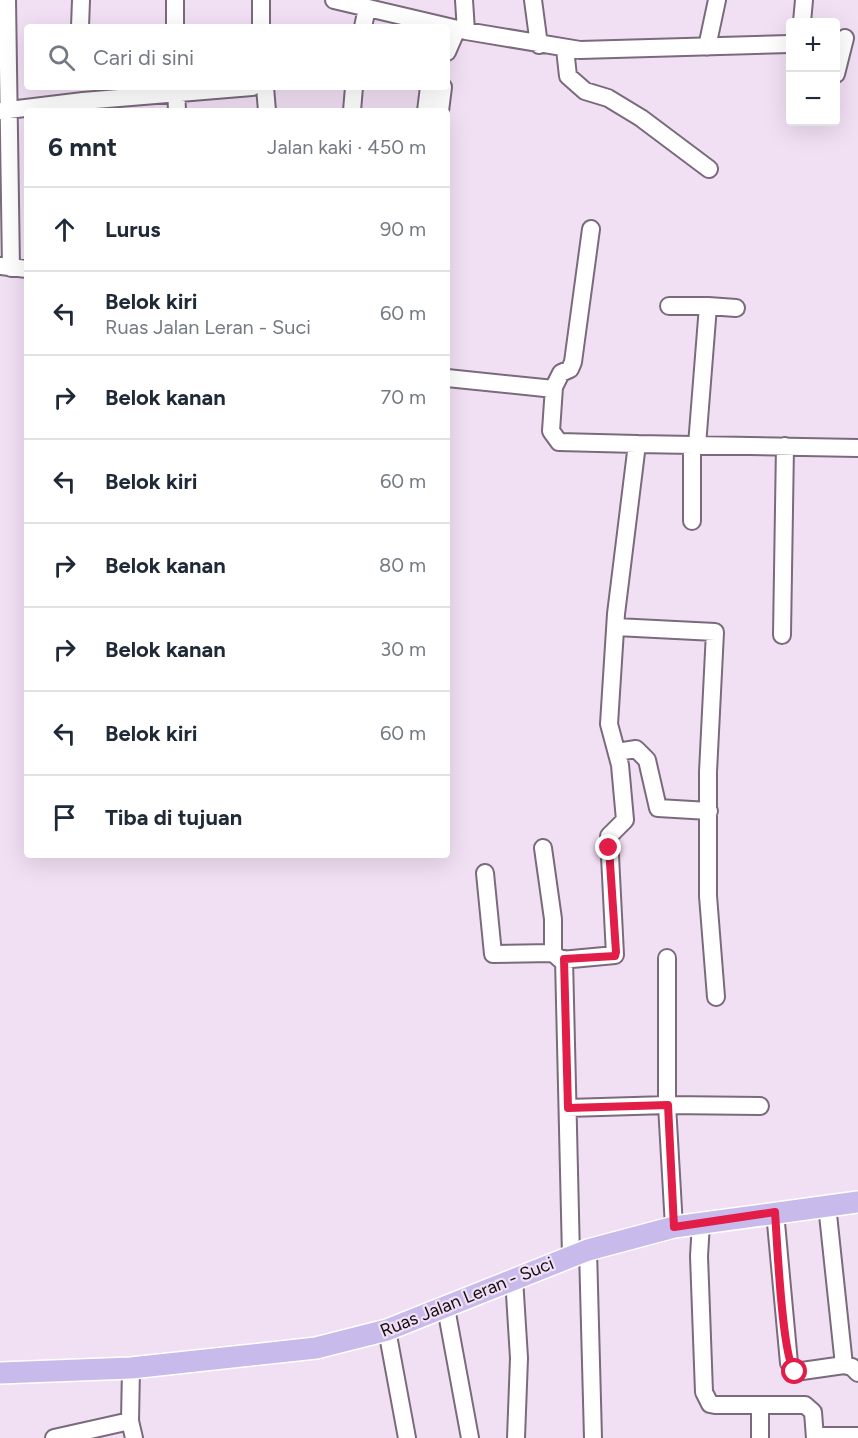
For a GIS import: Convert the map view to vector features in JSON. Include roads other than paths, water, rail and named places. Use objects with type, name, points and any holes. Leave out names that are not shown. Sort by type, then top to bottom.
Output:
[{"type":"main road","name":"Ruas Jalan Leran - Suci","points":[[0,1373],[130,1368],[316,1348],[387,1330],[580,1253],[674,1227],[858,1202]]},
{"type":"street","points":[[7,0],[5,111],[13,268]]},
{"type":"street","points":[[80,24],[81,0]]},
{"type":"street","points":[[175,0],[175,24]]},
{"type":"street","points":[[261,0],[261,24]]},
{"type":"street","points":[[334,0],[367,8],[395,7],[445,24]]},
{"type":"street","points":[[450,48],[462,30],[464,0]]},
{"type":"street","points":[[533,0],[539,45]]},
{"type":"street","points":[[707,47],[717,0]]},
{"type":"street","points":[[802,18],[804,0]]},
{"type":"street","points":[[364,24],[367,8]]},
{"type":"street","points":[[450,26],[565,49],[786,44]]},
{"type":"street","points":[[837,72],[846,38]]},
{"type":"street","points":[[565,49],[568,76],[585,91],[608,98],[641,118],[709,169]]},
{"type":"street","points":[[26,108],[176,90],[177,108]]},
{"type":"street","points":[[265,90],[267,108]]},
{"type":"street","points":[[352,108],[354,90]]},
{"type":"street","points":[[426,108],[429,90]]},
{"type":"street","points":[[440,108],[443,90]]},
{"type":"street","points":[[5,111],[24,108]]},
{"type":"street","points":[[591,229],[573,362],[570,369],[561,373],[554,389],[552,430],[559,442],[858,448]]},
{"type":"street","points":[[669,306],[736,308]]},
{"type":"street","points":[[692,521],[694,445],[708,306]]},
{"type":"street","points":[[450,378],[554,389]]},
{"type":"street","points":[[485,873],[493,954],[615,956],[609,836],[625,820],[624,789],[609,724],[616,627],[637,444]]},
{"type":"street","points":[[782,635],[785,446]]},
{"type":"street","points":[[616,627],[715,632],[708,772],[708,896],[716,997]]},
{"type":"street","points":[[616,752],[636,749],[647,760],[658,808],[708,811]]},
{"type":"street","points":[[543,848],[559,956],[593,1438]]},
{"type":"street","points":[[667,958],[668,1105],[674,1227]]},
{"type":"street","points":[[568,1108],[668,1105],[760,1106]]},
{"type":"street","points":[[775,1212],[786,1340],[792,1369],[805,1372],[851,1369],[826,1205]]},
{"type":"street","points":[[700,1223],[704,1392],[710,1404],[805,1405],[813,1412],[815,1437],[858,1436]]},
{"type":"street","points":[[514,1278],[519,1358],[516,1438]]},
{"type":"street","points":[[446,1308],[470,1438]]},
{"type":"street","points":[[387,1330],[407,1438]]},
{"type":"street","points":[[130,1368],[130,1421],[134,1438]]},
{"type":"street","points":[[760,1406],[760,1438]]},
{"type":"street","points":[[54,1438],[130,1421]]}]
